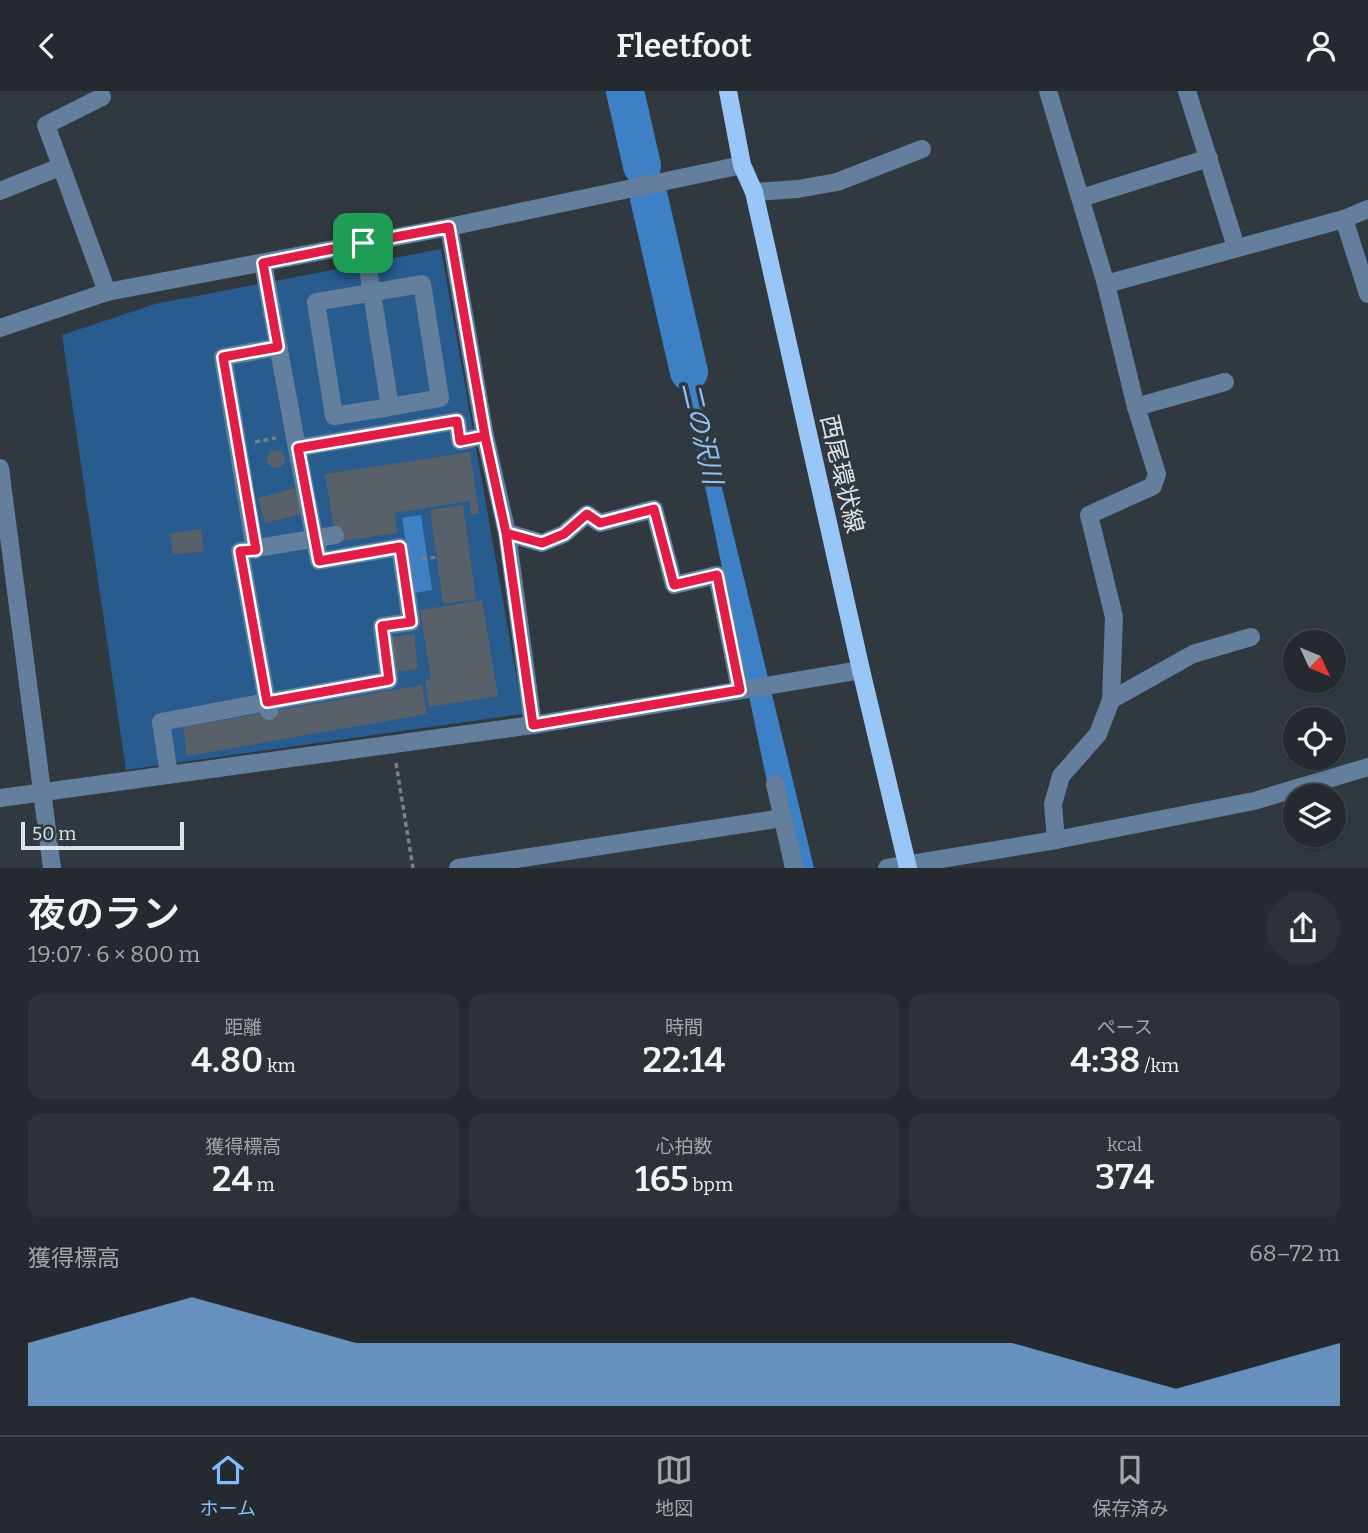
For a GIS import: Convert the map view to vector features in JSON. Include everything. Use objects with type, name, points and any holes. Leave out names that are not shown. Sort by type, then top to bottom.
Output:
[{"type":"main road","name":"西尾環状線","points":[[728,91],[742,165],[754,192],[908,867]]},
{"type":"street","points":[[1048,91],[1106,284],[1136,407],[1157,474],[1153,486],[1089,515],[1114,617],[1111,700],[1098,734],[1061,776],[1053,804],[1056,840]]},
{"type":"street","points":[[1187,91],[1236,247]]},
{"type":"street","points":[[102,97],[46,125],[107,292]]},
{"type":"street","points":[[754,192],[798,189],[837,182],[922,149]]},
{"type":"street","points":[[1081,198],[1209,158]]},
{"type":"street","points":[[0,328],[107,292],[449,227],[742,165]]},
{"type":"street","points":[[0,191],[60,167]]},
{"type":"street","points":[[1106,284],[1344,219],[1368,209]]},
{"type":"street","points":[[1344,219],[1368,294]]},
{"type":"street","points":[[449,227],[485,436],[506,533],[533,725]]},
{"type":"street","points":[[363,243],[390,407]]},
{"type":"street","points":[[169,774],[161,722],[268,706],[389,680],[382,626],[411,622],[400,547],[319,561],[263,263]]},
{"type":"street","points":[[422,284],[440,398],[390,407],[334,415],[316,302],[422,284]]},
{"type":"street","points":[[256,550],[223,357],[278,347]]},
{"type":"street","points":[[1136,407],[1225,382]]},
{"type":"street","points":[[296,442],[457,421],[460,441],[485,436]]},
{"type":"street","points":[[0,468],[52,868]]},
{"type":"street","points":[[506,533],[542,543],[564,534],[587,514],[600,523],[654,509],[674,585],[717,575],[740,690]]},
{"type":"street","points":[[268,706],[240,551],[335,535]]},
{"type":"street","points":[[1111,700],[1192,654],[1251,637]]},
{"type":"street","points":[[0,798],[533,725],[861,670]]},
{"type":"street","points":[[887,868],[908,867],[1056,840],[1254,801],[1368,767]]},
{"type":"street","points":[[775,783],[794,868]]},
{"type":"street","points":[[458,868],[783,818]]},
{"type":"path","points":[[238,445],[296,442]]},
{"type":"path","points":[[430,558],[437,557]]},
{"type":"path","points":[[393,744],[413,868]]},
{"type":"shaded area","points":[[441,249],[523,714],[126,770],[62,335],[155,304]]},
{"type":"water","name":"二の沢川","points":[[670,319],[682,322],[814,868],[785,868]]},
{"type":"water","points":[[421,515],[432,590],[414,593],[402,518]]},
{"type":"building","points":[[272,450],[280,450],[285,459],[283,466],[272,468],[267,463],[267,455]]},
{"type":"building","points":[[470,452],[479,513],[471,515],[469,501],[395,513],[397,533],[336,542],[325,474]]},
{"type":"building","points":[[295,488],[302,514],[265,523],[258,498]]},
{"type":"building","points":[[463,505],[476,599],[443,604],[430,510]]},
{"type":"building","points":[[201,529],[204,551],[173,555],[170,534]]},
{"type":"building","points":[[482,600],[498,696],[429,707],[425,680],[431,679],[420,610]]},
{"type":"building","points":[[414,634],[418,669],[396,672],[391,637]]},
{"type":"building","points":[[422,685],[427,714],[187,756],[183,727]]},
{"type":"waterway","name":"二の沢川","points":[[625,91],[642,166]]},
{"type":"waterway","name":"二の沢川","points":[[649,198],[689,372]]},
{"type":"route","points":[[363,243],[263,263],[278,347],[223,357],[256,550],[240,551],[267,702],[389,680],[382,626],[411,622],[400,547],[319,561],[298,448],[457,421],[460,441],[485,436],[506,533],[533,725],[740,690],[717,575],[674,585],[654,509],[600,523],[587,514],[564,534],[542,543],[506,533],[485,436],[449,227],[363,243]]}]
